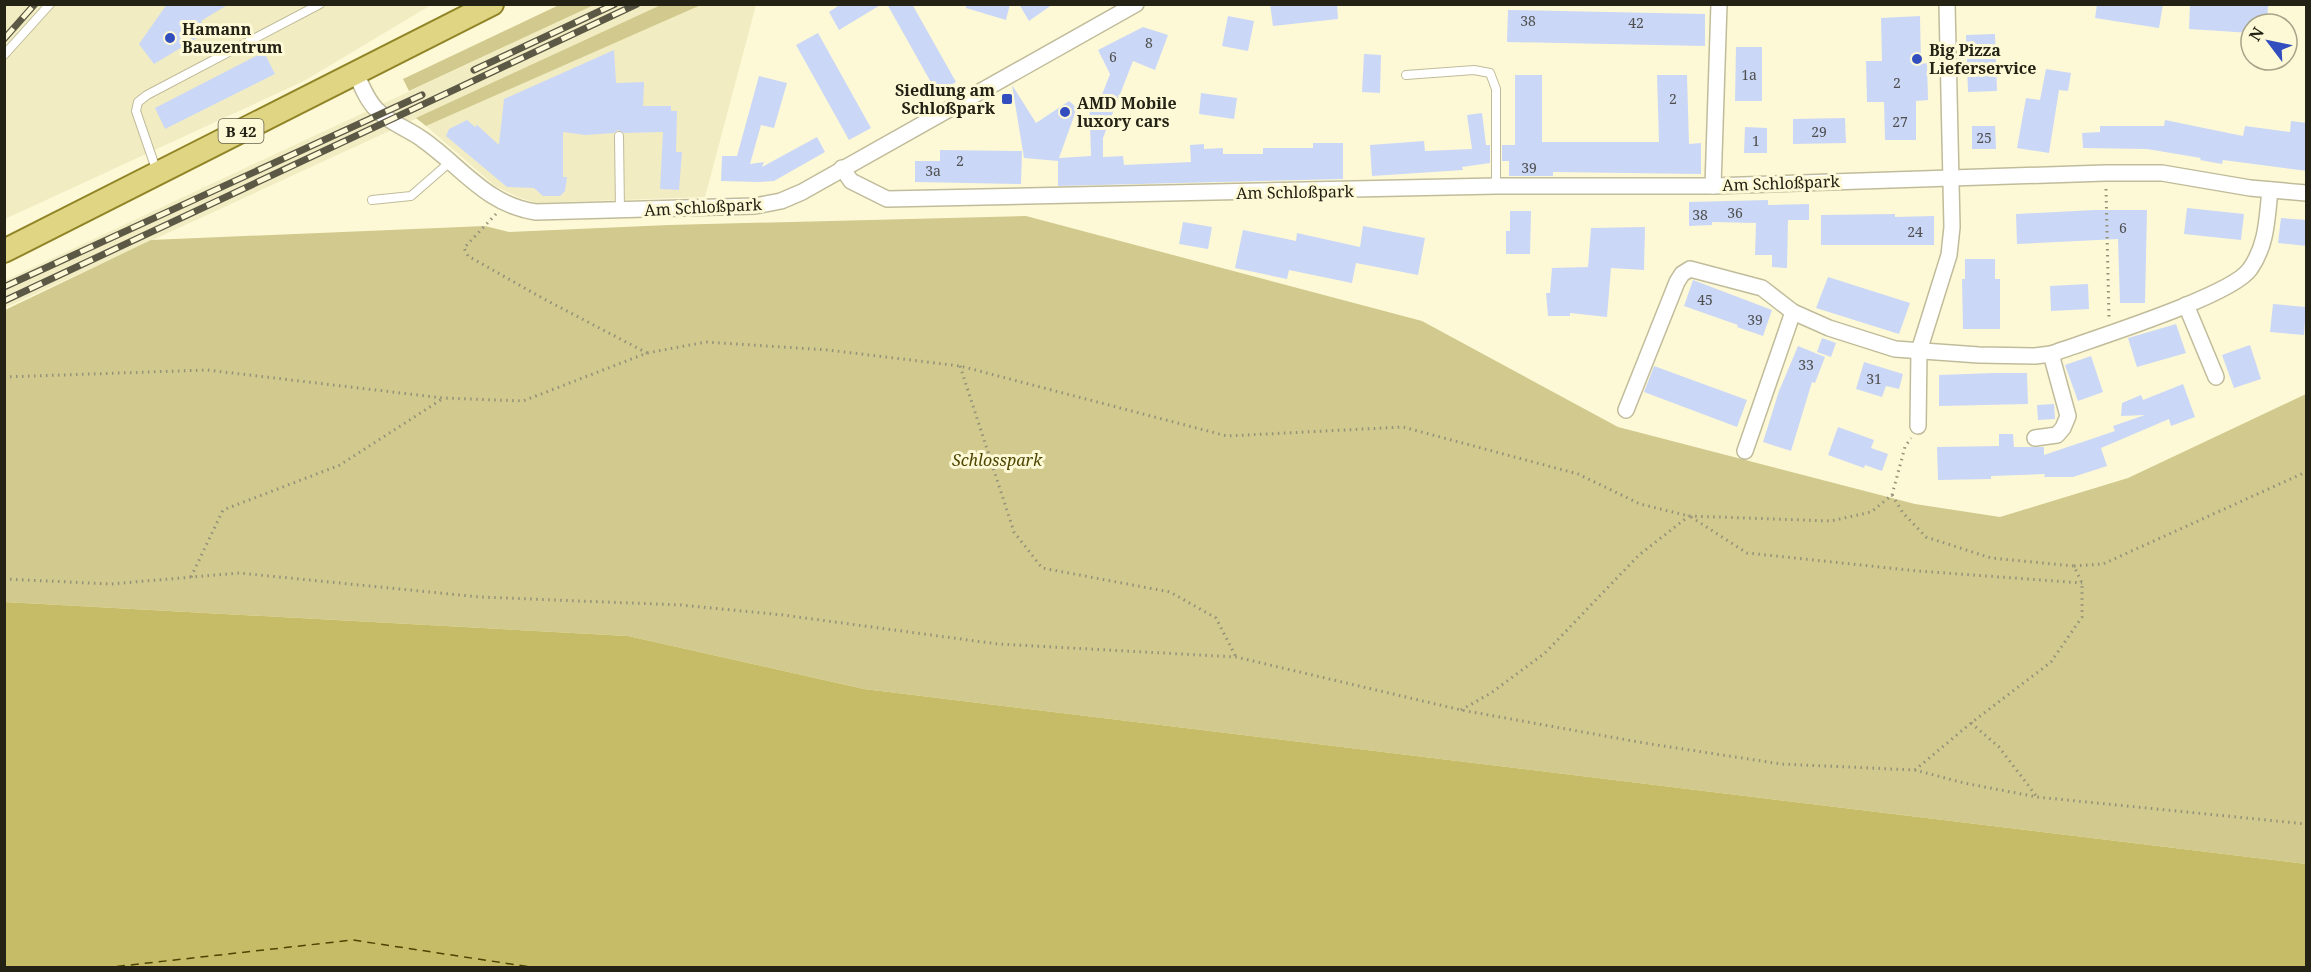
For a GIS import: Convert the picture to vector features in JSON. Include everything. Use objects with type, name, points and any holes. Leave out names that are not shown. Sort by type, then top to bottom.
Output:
[{"type":"main road","name":"B 42","points":[[4,251],[492,4]]},
{"type":"street","points":[[842,168],[1136,4]]},
{"type":"street","points":[[1713,186],[1719,4]]},
{"type":"street","points":[[1918,426],[1918,351],[1949,255],[1952,227],[1947,4]]},
{"type":"street","name":"Am Schloßpark","points":[[356,73],[377,110],[393,123],[425,141],[480,189],[505,204],[536,212],[720,209],[767,205],[802,192],[842,168],[851,181],[887,199],[1496,186],[1713,186],[2105,173],[2162,173],[2270,190],[2307,193]]},
{"type":"street","points":[[1626,410],[1677,282],[1682,274],[1690,269],[1762,288],[1793,312],[1867,342],[1895,349],[2001,355],[2051,354],[2186,305],[2226,287],[2249,271],[2264,243],[2270,190]]},
{"type":"street","points":[[2186,305],[2216,377]]},
{"type":"street","points":[[1745,451],[1793,312]]},
{"type":"street","points":[[2035,438],[2057,435],[2068,416],[2051,354]]},
{"type":"lane","points":[[4,54],[50,4]]},
{"type":"lane","points":[[158,173],[136,111],[138,102],[147,95],[320,4]]},
{"type":"lane","points":[[1406,75],[1474,70],[1490,73],[1496,89],[1496,186]]},
{"type":"lane","points":[[619,136],[620,211]]},
{"type":"lane","points":[[372,200],[411,196],[450,162]]},
{"type":"path","points":[[2105,173],[2110,332]]},
{"type":"path","points":[[505,204],[464,248],[468,256],[647,353]]},
{"type":"path","points":[[4,377],[207,370],[443,398],[523,400],[647,353],[706,342],[828,350],[960,366],[1227,436],[1403,427],[1578,474],[1640,504],[1689,516],[1831,521],[1871,512],[1892,495],[1905,447],[1918,426]]},
{"type":"path","points":[[960,366],[1014,532],[1042,568],[1170,592],[1216,618],[1236,657]]},
{"type":"path","points":[[191,577],[223,510],[340,465],[443,398]]},
{"type":"path","points":[[1892,495],[1903,513],[1926,537],[1991,558],[2074,566],[2103,564],[2307,472]]},
{"type":"path","points":[[1689,516],[1747,553],[1918,571],[2082,583]]},
{"type":"path","points":[[1461,710],[1491,693],[1545,653],[1639,555],[1689,516]]},
{"type":"path","points":[[1915,770],[1971,723],[2051,662],[2082,617],[2082,583],[2074,566]]},
{"type":"path","points":[[4,579],[111,584],[239,573],[480,597],[681,604],[783,615],[998,644],[1236,657],[1461,710],[1644,744],[1781,764],[1915,770],[1964,783],[2037,797],[2307,824]]},
{"type":"path","points":[[1971,723],[1999,747],[2037,797]]},
{"type":"shaded area","points":[[5,5],[431,5],[304,81],[5,219]]},
{"type":"shaded area","points":[[594,5],[663,5],[5,308],[4,281]]},
{"type":"shaded area","points":[[701,5],[756,5],[705,197],[537,203],[495,186],[426,126]]},
{"type":"shaded area","points":[[5,602],[628,636],[864,689],[2306,864],[2306,967],[5,967]]},
{"type":"green space","points":[[663,4],[701,5],[426,126],[416,118]]},
{"type":"green space","points":[[559,5],[594,5],[409,91],[403,79]]},
{"type":"green space","name":"Schlosspark","points":[[1026,216],[1422,321],[1618,427],[1915,504],[2000,517],[2128,478],[2306,394],[2306,864],[864,689],[628,636],[5,602],[5,310],[151,240],[485,226],[509,232],[669,225]]},
{"type":"building","name":"Hamann Bauzentrum","points":[[167,4],[229,4],[201,21],[207,32],[154,64],[139,44]]},
{"type":"building","points":[[841,4],[882,4],[839,30],[829,12]]},
{"type":"building","points":[[887,4],[912,4],[956,82],[937,93]]},
{"type":"building","points":[[966,4],[1010,4],[1006,20],[966,8]]},
{"type":"building","points":[[1019,4],[1053,4],[1029,21]]},
{"type":"building","points":[[1270,4],[1337,4],[1338,19],[1273,26]]},
{"type":"building","points":[[2097,4],[2163,4],[2159,28],[2095,18]]},
{"type":"building","points":[[2190,4],[2268,4],[2268,12],[2239,12],[2239,32],[2189,29]]},
{"type":"building","points":[[1508,10],[1705,14],[1705,46],[1507,42]]},
{"type":"building","points":[[1228,16],[1254,21],[1248,51],[1222,46]]},
{"type":"building","points":[[1920,16],[1921,64],[1927,63],[1928,100],[1916,101],[1916,140],[1885,140],[1884,102],[1867,102],[1866,61],[1882,61],[1881,18]]},
{"type":"building","points":[[1143,27],[1168,35],[1155,70],[1133,61],[1103,138],[1103,157],[1123,156],[1124,165],[1191,162],[1190,145],[1204,144],[1204,149],[1223,148],[1223,154],[1263,154],[1263,148],[1313,148],[1313,143],[1343,143],[1343,179],[1058,186],[1058,161],[1024,158],[1012,85],[1036,123],[1069,101],[1077,108],[1059,158],[1091,156],[1089,96],[1100,100],[1110,74],[1098,50]]},
{"type":"building","points":[[818,33],[871,128],[849,140],[796,45]]},
{"type":"building","points":[[1995,34],[1997,91],[1968,92],[1966,35]]},
{"type":"building","points":[[1736,47],[1762,47],[1762,101],[1735,101]]},
{"type":"building","points":[[614,50],[616,83],[644,82],[643,106],[671,106],[671,111],[677,111],[676,152],[682,152],[679,190],[660,189],[663,132],[624,133],[618,130],[614,133],[585,135],[563,132],[563,177],[567,177],[565,191],[560,196],[543,196],[534,188],[507,187],[446,136],[449,129],[467,120],[475,127],[477,125],[499,145],[504,99]]},
{"type":"building","points":[[264,52],[275,74],[165,129],[155,108]]},
{"type":"building","points":[[1364,54],[1381,55],[1380,93],[1362,92]]},
{"type":"building","points":[[2046,69],[2071,73],[2068,91],[2059,90],[2049,153],[2017,148],[2026,98],[2040,100]]},
{"type":"building","points":[[1515,75],[1542,75],[1542,142],[1659,142],[1657,75],[1687,75],[1689,144],[1701,143],[1701,174],[1553,172],[1553,176],[1509,176],[1509,161],[1502,161],[1502,145],[1515,145]]},
{"type":"building","points":[[759,76],[787,83],[774,128],[761,125],[750,164],[764,162],[762,167],[817,137],[825,152],[774,181],[721,181],[722,156],[737,156]]},
{"type":"building","points":[[1201,93],[1237,98],[1234,119],[1199,114]]},
{"type":"building","points":[[1482,113],[1486,145],[1490,145],[1490,163],[1462,167],[1463,170],[1372,176],[1370,145],[1424,141],[1425,151],[1472,149],[1467,115]]},
{"type":"building","points":[[1845,118],[1846,143],[1793,144],[1793,119]]},
{"type":"building","points":[[2165,120],[2243,136],[2245,126],[2290,132],[2291,121],[2307,123],[2307,171],[2223,160],[2222,164],[2147,149],[2083,148],[2082,133],[2100,132],[2100,126],[2164,126]]},
{"type":"building","points":[[1972,126],[1995,126],[1996,149],[1972,149]]},
{"type":"building","points":[[1745,127],[1767,128],[1767,153],[1744,153]]},
{"type":"building","points":[[940,150],[1022,151],[1021,184],[915,182],[915,161],[940,161]]},
{"type":"building","points":[[1768,200],[1768,205],[1809,204],[1809,220],[1788,220],[1787,268],[1772,267],[1772,255],[1755,255],[1756,223],[1712,222],[1712,225],[1689,226],[1689,202]]},
{"type":"building","points":[[2187,208],[2244,214],[2241,240],[2184,234]]},
{"type":"building","points":[[2147,210],[2145,303],[2120,303],[2118,239],[2017,244],[2016,214]]},
{"type":"building","points":[[1510,211],[1531,211],[1530,254],[1506,254],[1506,231],[1510,231]]},
{"type":"building","points":[[1895,214],[1895,217],[1934,216],[1934,245],[1821,245],[1821,215]]},
{"type":"building","points":[[2281,218],[2307,220],[2307,246],[2278,243]]},
{"type":"building","points":[[1183,222],[1212,227],[1208,249],[1179,244]]},
{"type":"building","points":[[1363,226],[1425,238],[1418,275],[1356,263],[1352,283],[1289,270],[1287,279],[1235,268],[1243,230],[1296,241],[1297,233],[1360,247]]},
{"type":"building","points":[[1645,227],[1644,270],[1611,268],[1607,317],[1570,313],[1570,316],[1548,316],[1546,293],[1550,293],[1552,268],[1588,267],[1591,228]]},
{"type":"building","points":[[1965,259],[1995,259],[1995,279],[2000,279],[2000,329],[1963,329],[1962,279],[1965,279]]},
{"type":"building","points":[[1828,277],[1910,303],[1899,334],[1816,308]]},
{"type":"building","points":[[1693,280],[1772,310],[1763,336],[1684,306]]},
{"type":"building","points":[[2088,284],[2089,309],[2051,311],[2050,286]]},
{"type":"building","points":[[2273,304],[2306,307],[2304,335],[2270,332]]},
{"type":"building","points":[[2176,324],[2186,353],[2137,367],[2128,338]]},
{"type":"building","points":[[1822,338],[1836,343],[1831,357],[1817,352]]},
{"type":"building","points":[[2250,345],[2261,379],[2234,388],[2222,355]]},
{"type":"building","points":[[1798,346],[1825,357],[1815,383],[1812,382],[1791,451],[1763,442],[1779,391]]},
{"type":"building","points":[[2091,356],[2103,392],[2078,401],[2065,365]]},
{"type":"building","points":[[1864,362],[1903,374],[1899,389],[1886,386],[1882,397],[1856,389]]},
{"type":"building","points":[[1654,366],[1747,400],[1737,427],[1644,392]]},
{"type":"building","points":[[2027,373],[2028,404],[1939,406],[1939,375]]},
{"type":"building","points":[[2183,384],[2195,417],[2171,426],[2169,419],[2101,448],[2107,466],[2073,477],[2044,477],[2045,474],[1991,476],[1991,479],[1938,480],[1937,447],[1999,446],[1999,434],[2013,434],[2014,447],[2044,447],[2044,455],[2115,431],[2113,426],[2145,415],[2121,416],[2122,403],[2141,395],[2143,400]]},
{"type":"building","points":[[2054,404],[2055,419],[2038,420],[2037,405]]},
{"type":"building","points":[[1838,427],[1874,440],[1871,448],[1888,454],[1882,471],[1865,465],[1864,468],[1828,455]]},
{"type":"ferry route","points":[[103,968],[353,940],[537,968]]},
{"type":"railway","points":[[4,39],[35,4]]},
{"type":"railway","points":[[474,70],[615,4]]},
{"type":"railway","points":[[4,301],[637,4]]},
{"type":"railway","points":[[4,287],[422,95]]},
{"type":"place","name":"Hamann Bauzentrum","points":[[170,38]]},
{"type":"place","name":"Big Pizza Lieferservice","points":[[1917,59]]},
{"type":"place","name":"Siedlung am Schloßpark","points":[[1007,99]]},
{"type":"place","name":"AMD Mobile luxory cars","points":[[1065,112]]}]
